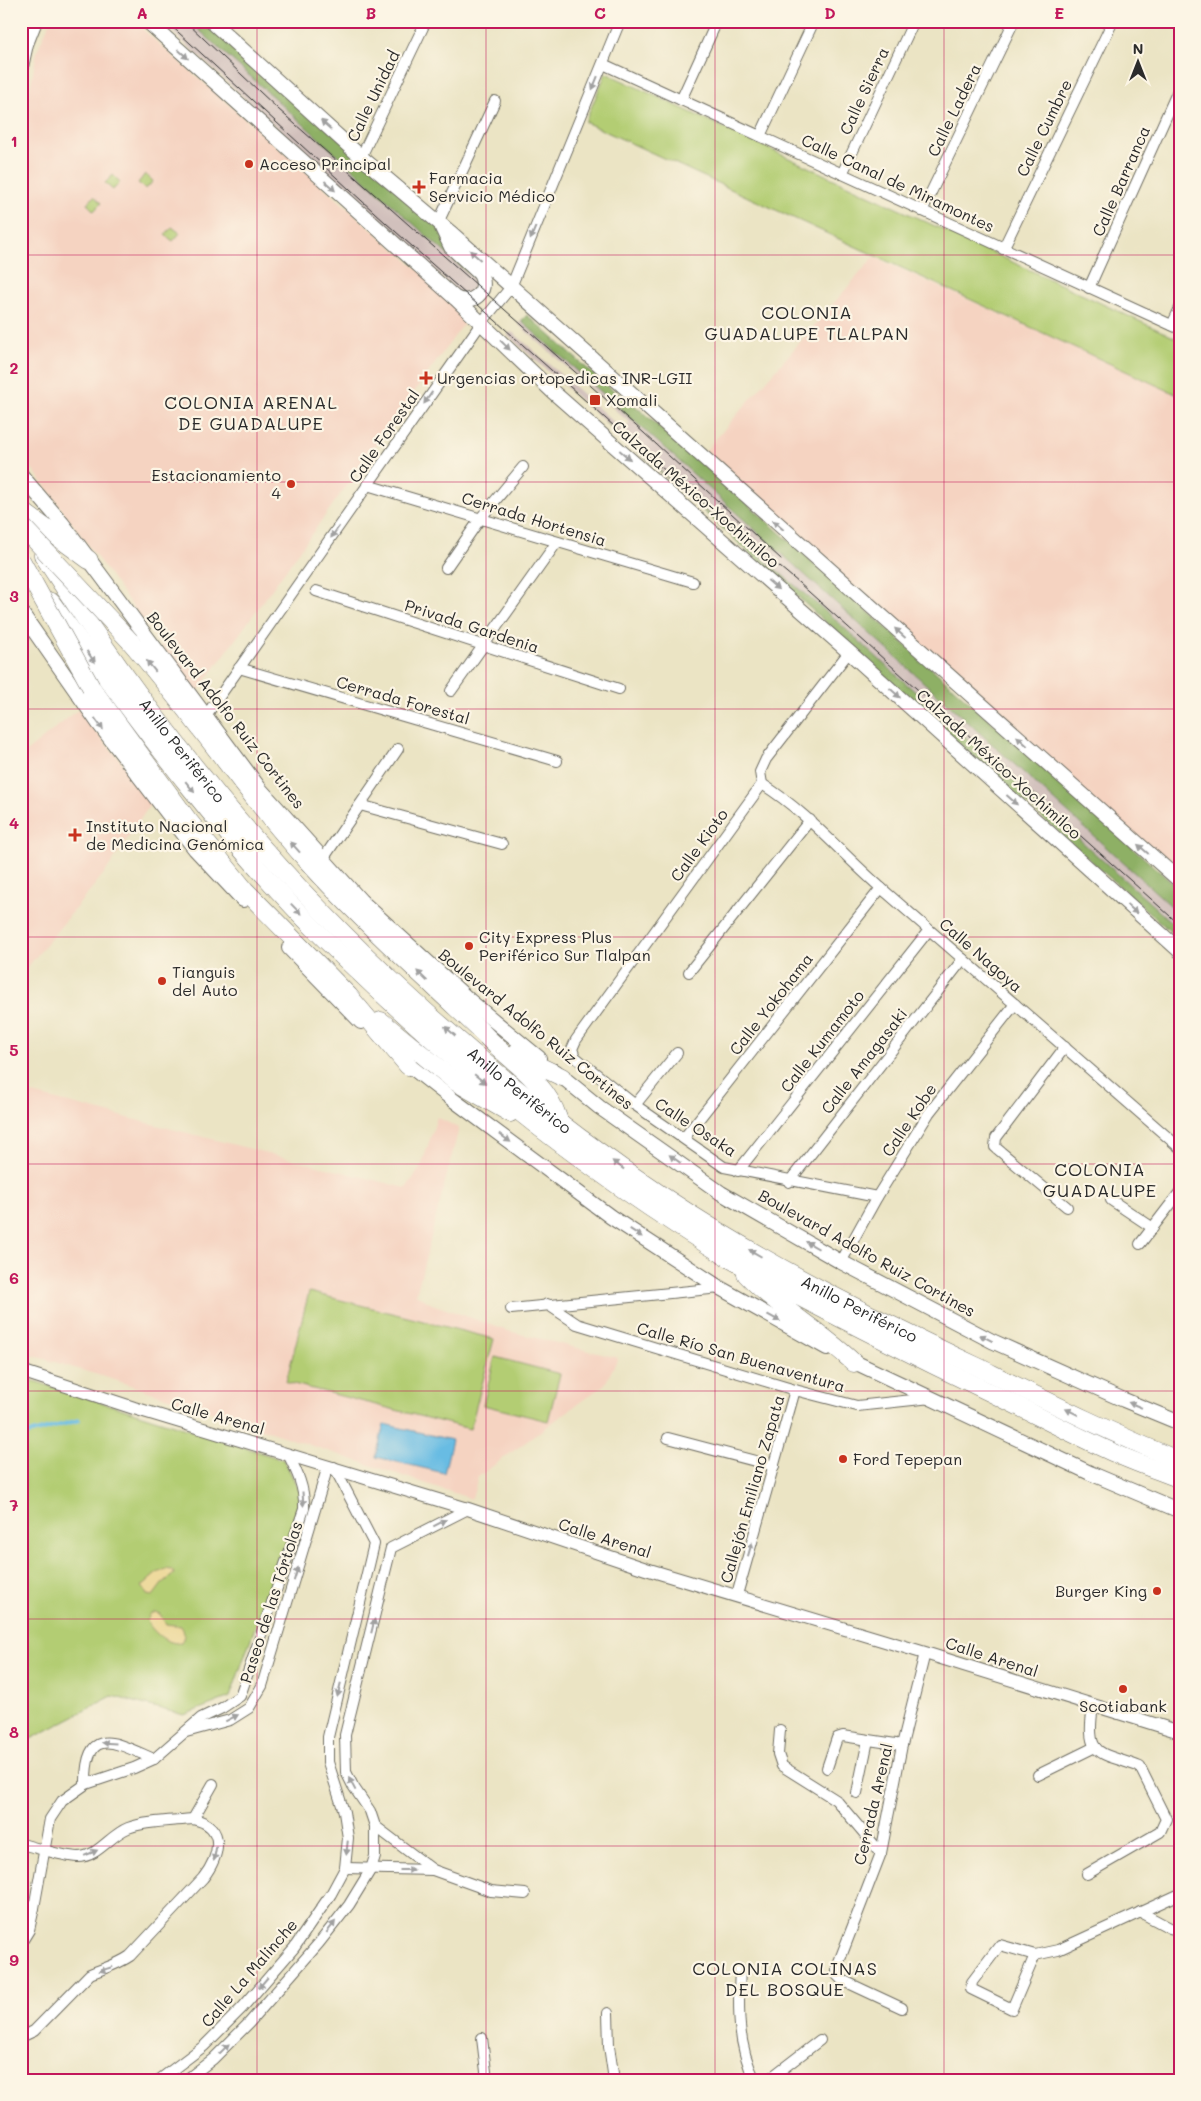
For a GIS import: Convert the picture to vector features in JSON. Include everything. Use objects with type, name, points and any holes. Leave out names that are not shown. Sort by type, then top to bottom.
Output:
[{"type":"highway","points":[[21,510],[89,560]]},
{"type":"highway","points":[[21,523],[150,664],[252,797],[305,858],[369,925],[487,1038],[539,1084],[550,1100],[559,1121]]},
{"type":"highway","name":"Anillo Periférico","points":[[21,523],[140,697],[195,768],[278,864],[386,975],[479,1057],[559,1121],[664,1197],[780,1267],[912,1336],[1139,1444],[1180,1461]]},
{"type":"highway","points":[[21,561],[91,687],[188,820],[245,890],[349,996],[408,1066]]},
{"type":"highway","name":"Anillo Periférico","points":[[21,561],[173,766],[283,896],[341,956],[402,1012],[471,1072],[538,1126],[647,1205],[736,1262],[875,1337],[1112,1452],[1180,1480]]},
{"type":"highway","points":[[349,996],[456,1082],[488,1102],[538,1126]]},
{"type":"highway","points":[[474,1024],[491,1033],[527,1060],[562,1077]]},
{"type":"highway","points":[[736,1262],[765,1293],[822,1334],[854,1362]]},
{"type":"main road","points":[[21,67],[26,44],[35,21]]},
{"type":"main road","name":"Calzada México-Xochimilco","points":[[146,21],[482,322],[552,390],[849,652],[1180,951]]},
{"type":"main road","name":"Calzada México-Xochimilco","points":[[217,24],[361,157],[440,224],[1180,881]]},
{"type":"main road","points":[[440,224],[444,237],[450,247],[480,274],[483,280],[478,296],[472,300],[464,301],[455,298]]},
{"type":"main road","name":"Boulevard Adolfo Ruiz Cortines","points":[[21,475],[62,523],[260,789],[361,901],[470,1001],[599,1108],[721,1193],[841,1262],[992,1341],[1180,1423]]},
{"type":"main road","points":[[21,612],[98,724],[195,849],[370,1032],[408,1066],[611,1217],[720,1288],[854,1362],[1090,1473],[1180,1511]]},
{"type":"street","name":"Calle Unidad","points":[[361,157],[426,21]]},
{"type":"street","name":"Calle Forestal","points":[[205,716],[482,322],[511,287],[620,21]]},
{"type":"street","points":[[681,100],[717,21]]},
{"type":"street","points":[[760,136],[814,21]]},
{"type":"street","name":"Calle Sierra","points":[[842,174],[914,21]]},
{"type":"street","name":"Calle Ladera","points":[[922,211],[1014,21]]},
{"type":"street","name":"Calle Cumbre","points":[[1003,249],[1113,21]]},
{"type":"street","name":"Calle Canal de Miramontes","points":[[603,64],[1176,327]]},
{"type":"street","name":"Calle Barranca","points":[[1090,288],[1180,86]]},
{"type":"street","points":[[440,224],[495,101]]},
{"type":"street","points":[[1176,327],[1180,308]]},
{"type":"street","points":[[446,568],[480,519],[523,468]]},
{"type":"street","name":"Cerrada Hortensia","points":[[367,485],[692,582]]},
{"type":"street","points":[[451,691],[557,542]]},
{"type":"street","name":"Privada Gardenia","points":[[316,591],[619,689]]},
{"type":"street","name":"Calle Kioto","points":[[575,1057],[572,1049],[576,1040],[762,784],[760,772],[766,759],[849,652]]},
{"type":"street","name":"Cerrada Forestal","points":[[239,668],[557,761]]},
{"type":"street","points":[[323,859],[398,749]]},
{"type":"street","name":"Calle Nagoya","points":[[762,784],[784,798],[810,820],[881,888],[1180,1148]]},
{"type":"street","points":[[360,805],[502,844]]},
{"type":"street","points":[[689,972],[810,820]]},
{"type":"street","name":"Calle Yokohama","points":[[684,1138],[881,888]]},
{"type":"street","name":"Calle Kumamoto","points":[[738,1171],[929,930]]},
{"type":"street","name":"Calle Amagasaki","points":[[790,1182],[963,959]]},
{"type":"street","name":"Calle Kobe","points":[[841,1262],[877,1197],[929,1113],[1015,1004]]},
{"type":"street","points":[[1065,1047],[996,1138],[994,1147],[1067,1207]]},
{"type":"street","points":[[635,1105],[677,1053]]},
{"type":"street","name":"Calle Osaka","points":[[575,1057],[635,1105],[724,1167],[790,1182],[877,1197]]},
{"type":"street","points":[[1140,1244],[1180,1192]]},
{"type":"street","points":[[1111,1200],[1153,1228]]},
{"type":"street","points":[[510,1309],[720,1288]]},
{"type":"street","name":"Calle Río San Buenaventura","points":[[548,1304],[577,1324],[795,1390],[857,1406],[932,1398]]},
{"type":"street","name":"Calle Arenal","points":[[21,1371],[134,1408],[331,1466],[468,1509],[646,1569],[737,1595],[1180,1732]]},
{"type":"street","name":"Callejón Emiliano Zapata","points":[[737,1595],[795,1390]]},
{"type":"street","points":[[668,1438],[774,1466]]},
{"type":"street","name":"Paseo de las Tórtolas","points":[[21,1943],[29,1930],[50,1819],[62,1800],[86,1784],[154,1760],[201,1718],[222,1708],[240,1696],[304,1509],[301,1480],[288,1454]]},
{"type":"street","points":[[331,1466],[374,1544],[382,1551],[468,1509]]},
{"type":"street","name":"Paseo de las Tórtolas","points":[[185,1732],[230,1720],[249,1708],[262,1686],[331,1466]]},
{"type":"street","name":"Calle La Malinche","points":[[159,2080],[204,2046],[242,2008],[299,1942],[331,1894],[345,1868],[348,1838],[344,1812],[328,1762],[328,1737],[374,1544]]},
{"type":"street","name":"Calle La Malinche","points":[[186,2080],[213,2059],[249,2024],[349,1905],[371,1869],[375,1856],[375,1826],[370,1811],[352,1786],[346,1772],[344,1754],[345,1735],[391,1548]]},
{"type":"street","points":[[367,1578],[376,1576],[384,1582]]},
{"type":"street","name":"Cerrada Arenal","points":[[902,2008],[842,1980],[837,1975],[837,1968],[881,1853],[902,1745],[925,1653]]},
{"type":"street","points":[[1087,1874],[1160,1832],[1166,1819],[1140,1767],[1104,1755],[1095,1747],[1091,1738],[1090,1726],[1093,1706]]},
{"type":"street","points":[[780,1730],[778,1754],[782,1766],[836,1800],[881,1853]]},
{"type":"street","points":[[827,1768],[838,1738],[843,1736],[902,1745]]},
{"type":"street","points":[[857,1793],[868,1740]]},
{"type":"street","points":[[86,1784],[88,1756],[93,1747],[99,1743],[110,1742],[122,1745],[154,1760]]},
{"type":"street","points":[[1038,1775],[1095,1747]]},
{"type":"street","points":[[193,1819],[213,1784]]},
{"type":"street","points":[[21,1844],[78,1857],[97,1851],[114,1836],[129,1828],[193,1819],[203,1821],[212,1827],[217,1838],[217,1850],[213,1865],[130,1956],[117,1965],[90,1974],[34,2031],[21,2037]]},
{"type":"street","points":[[375,1826],[433,1870],[491,1891],[525,1894]]},
{"type":"street","points":[[345,1868],[433,1870]]},
{"type":"street","points":[[1035,1956],[1012,2010],[971,1990],[972,1982],[1000,1944],[1035,1956],[1058,1950],[1180,1894]]},
{"type":"street","points":[[21,1905],[34,1908]]},
{"type":"street","points":[[1140,1912],[1170,1928],[1180,1930]]},
{"type":"street","points":[[740,1970],[738,2002],[741,2038],[746,2064],[755,2080]]},
{"type":"street","points":[[608,2013],[609,2046],[614,2080]]},
{"type":"street","points":[[482,2038],[487,2080]]},
{"type":"street","points":[[768,2080],[820,2040]]},
{"type":"shaded area","points":[[50,21],[133,21],[470,315],[196,694],[21,453],[21,138],[37,51]]},
{"type":"shaded area","points":[[160,21],[189,21],[478,282],[464,298]]},
{"type":"shaded area","points":[[874,257],[1180,396],[1180,881],[701,456]]},
{"type":"shaded area","points":[[521,321],[1180,914],[1180,930],[830,615],[693,500],[507,335],[511,332],[515,334],[623,430],[630,423],[518,324]]},
{"type":"shaded area","name":"Instituto Nacional de Medicina Genómica","points":[[78,710],[153,800],[106,871],[21,975],[21,756]]},
{"type":"shaded area","points":[[21,1091],[406,1188],[421,1167],[437,1117],[459,1128],[416,1295],[432,1304],[508,1331],[618,1358],[605,1384],[478,1477],[472,1499],[118,1381],[21,1352]]},
{"type":"green space","points":[[189,21],[208,21],[437,225],[481,285]]},
{"type":"green space","points":[[606,73],[1180,340],[1180,396],[585,122]]},
{"type":"green space","points":[[145,174],[153,181],[146,189],[138,183]]},
{"type":"green space","points":[[113,175],[120,182],[113,190],[105,183]]},
{"type":"green space","points":[[94,196],[101,203],[94,211],[87,204]]},
{"type":"green space","points":[[172,227],[180,233],[173,241],[165,235]]},
{"type":"green space","points":[[527,315],[608,387],[632,403],[732,490],[1180,890],[1180,914],[659,443],[521,321]]},
{"type":"green space","points":[[605,422],[693,500],[830,615],[1180,930],[1180,940],[909,700]]},
{"type":"green space","points":[[309,1292],[494,1339],[470,1429],[286,1382]]},
{"type":"green space","points":[[495,1357],[560,1374],[548,1421],[483,1405]]},
{"type":"green space","points":[[21,1377],[284,1460],[302,1496],[230,1697],[184,1715],[112,1696],[25,1742],[21,1746]]},
{"type":"sand","points":[[166,1569],[172,1570],[174,1574],[162,1584],[153,1596],[147,1595],[142,1586],[157,1573]]},
{"type":"sand","points":[[155,1612],[160,1614],[166,1624],[181,1626],[184,1635],[180,1643],[170,1642],[153,1629],[147,1621],[150,1614]]},
{"type":"water","points":[[384,1424],[452,1440],[444,1473],[376,1457]]},
{"type":"waterway","points":[[21,1436],[79,1420]]},
{"type":"tram line","points":[[166,21],[386,223],[642,451],[799,583],[1180,925]]},
{"type":"tram line","points":[[185,21],[278,109],[644,433],[781,559]]},
{"type":"place","name":"Acceso Principal","points":[[249,164]]},
{"type":"place","name":"Farmacia Servicio Médico","points":[[419,187]]},
{"type":"place","name":"Urgencias ortopedicas INR-LGII","points":[[426,378]]},
{"type":"place","name":"Xomali","points":[[595,400]]},
{"type":"place","name":"Estacionamiento 4","points":[[291,484]]},
{"type":"place","name":"Instituto Nacional de Medicina Genómica","points":[[75,835]]},
{"type":"place","name":"City Express Plus Periférico Sur Tlalpan","points":[[469,946]]},
{"type":"place","name":"Tianguis del Auto","points":[[162,981]]},
{"type":"place","name":"Ford Tepepan","points":[[843,1459]]},
{"type":"place","name":"Burger King","points":[[1157,1591]]},
{"type":"place","name":"Scotiabank","points":[[1123,1689]]},
{"type":"district","name":"COLONIA GUADALUPE TLALPAN","points":[[807,323]]},
{"type":"district","name":"COLONIA ARENAL DE GUADALUPE","points":[[251,413]]},
{"type":"district","name":"COLONIA GUADALUPE","points":[[1100,1180]]},
{"type":"district","name":"COLONIA COLINAS DEL BOSQUE","points":[[785,1979]]}]
